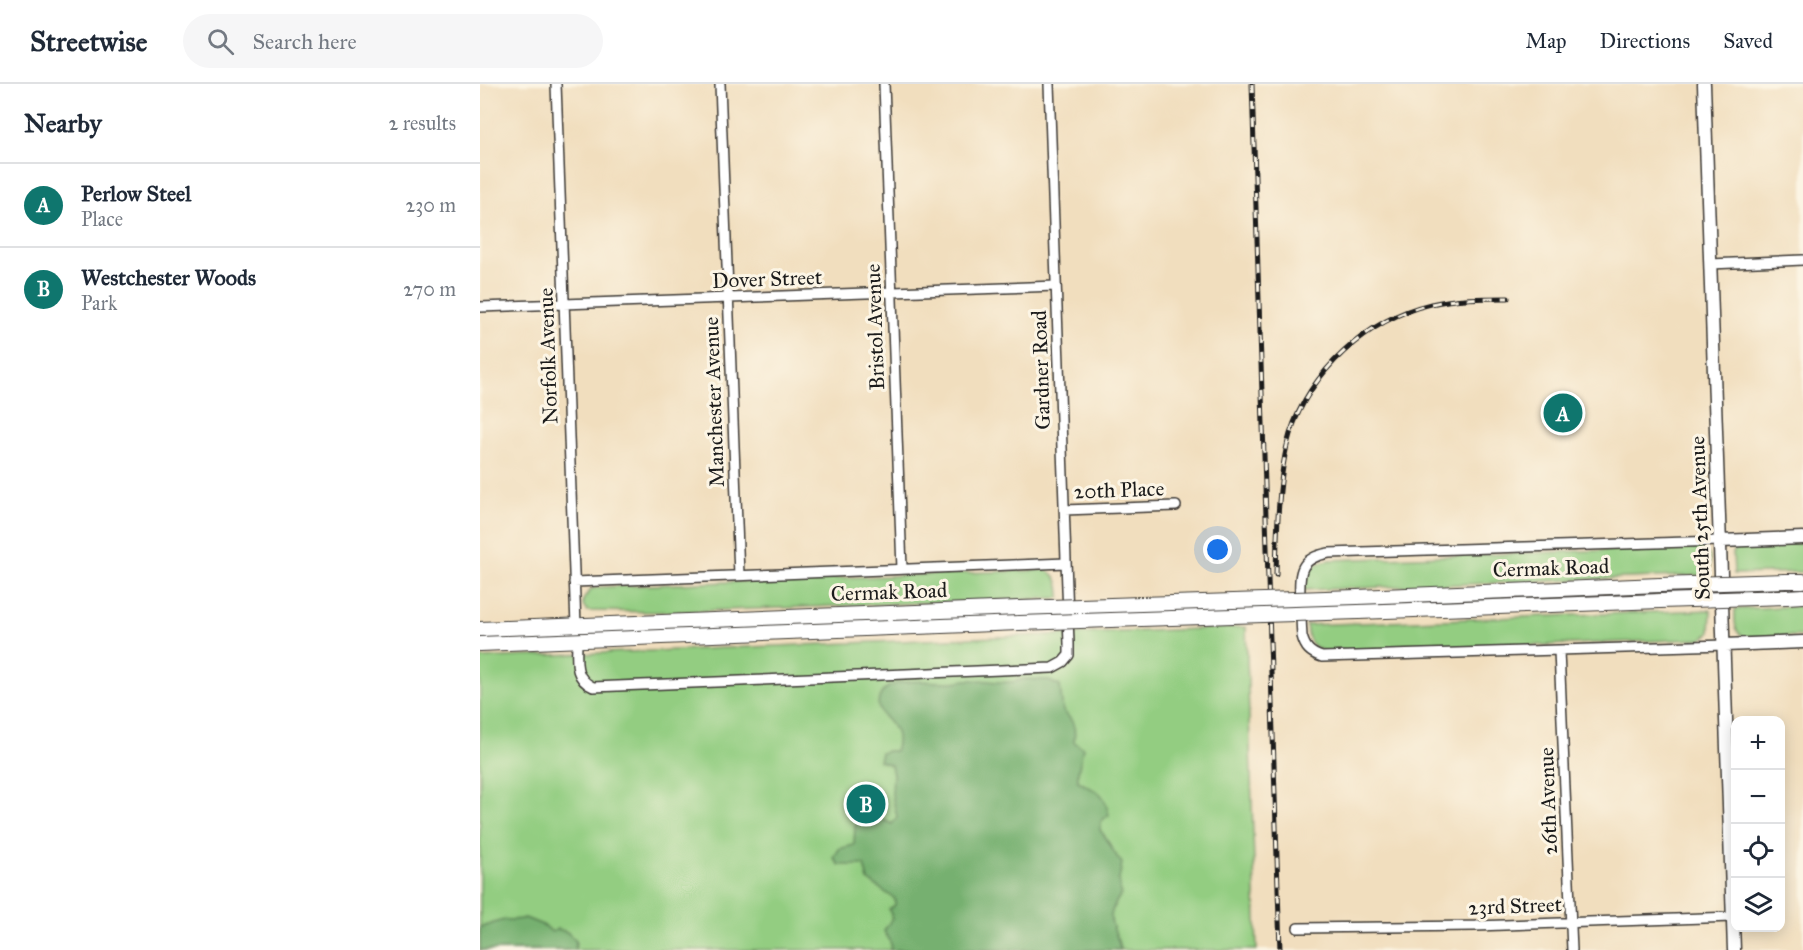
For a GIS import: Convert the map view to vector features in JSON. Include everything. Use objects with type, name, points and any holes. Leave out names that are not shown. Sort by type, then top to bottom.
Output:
[{"type":"main road","name":"South 25th Avenue","points":[[1704,84],[1732,878]]},
{"type":"main road","points":[[1720,541],[1803,538]]},
{"type":"main road","name":"Cermak Road","points":[[480,629],[1803,581]]},
{"type":"main road","name":"Cermak Road","points":[[480,644],[1803,596]]},
{"type":"main road","points":[[1725,645],[1803,642]]},
{"type":"main road","name":"South 25th Avenue","points":[[1733,932],[1734,950]]},
{"type":"street","name":"Norfolk Avenue","points":[[556,84],[576,626]]},
{"type":"street","name":"Manchester Avenue","points":[[720,84],[739,575]]},
{"type":"street","name":"Bristol Avenue","points":[[884,84],[903,569]]},
{"type":"street","name":"Gardner Road","points":[[577,641],[579,673],[584,682],[593,687],[1052,668],[1063,662],[1069,655],[1048,84]]},
{"type":"street","points":[[1710,264],[1803,260]]},
{"type":"street","name":"Dover Street","points":[[480,308],[1056,286]]},
{"type":"street","name":"20th Place","points":[[1064,510],[1176,506]]},
{"type":"street","name":"Cermak Road","points":[[1720,541],[1329,553],[1313,557],[1304,565],[1299,576],[1304,645],[1309,651],[1322,657],[1725,645]]},
{"type":"street","name":"Cermak Road","points":[[574,582],[1066,563]]},
{"type":"street","name":"26th Avenue","points":[[1560,651],[1572,950]]},
{"type":"street","name":"23rd Street","points":[[1298,928],[1571,923],[1731,917]]},
{"type":"green space","points":[[1803,543],[1803,572],[1734,574],[1733,553],[1738,545]]},
{"type":"green space","points":[[1699,547],[1709,554],[1710,575],[1304,590],[1305,578],[1310,569],[1317,563],[1329,560]]},
{"type":"green space","points":[[1044,570],[1057,580],[1060,598],[668,612],[587,611],[583,605],[583,600],[591,589],[599,587]]},
{"type":"green space","points":[[1803,606],[1803,636],[1745,637],[1738,632],[1735,609]]},
{"type":"green space","points":[[1711,610],[1710,633],[1702,639],[1333,653],[1317,648],[1311,642],[1306,625]]},
{"type":"green space","points":[[1246,627],[1257,950],[480,950],[480,658]]},
{"type":"green space","points":[[1024,679],[1047,680],[1060,686],[1063,711],[1072,721],[1075,732],[1074,742],[1083,748],[1078,781],[1099,793],[1107,806],[1109,815],[1101,821],[1100,830],[1122,863],[1119,879],[1121,894],[1111,918],[1120,950],[890,950],[891,944],[884,931],[892,918],[889,909],[895,905],[895,899],[868,880],[864,865],[839,865],[834,858],[839,849],[854,845],[855,826],[864,818],[873,815],[892,824],[897,817],[892,795],[891,765],[879,761],[881,753],[895,751],[896,733],[878,706],[879,699],[883,691],[900,683],[971,680],[1004,682]]},
{"type":"green space","points":[[525,918],[545,926],[552,932],[558,929],[567,932],[576,941],[575,950],[480,950],[480,927]]},
{"type":"railway","points":[[1252,84],[1280,950]]},
{"type":"railway","points":[[1276,575],[1279,504],[1286,450],[1299,411],[1311,390],[1327,370],[1344,351],[1364,335],[1407,311],[1450,301],[1508,298]]},
{"type":"place","name":"Perlow Steel","points":[[1563,413]]},
{"type":"place","name":"Westchester Woods","points":[[866,804]]}]
